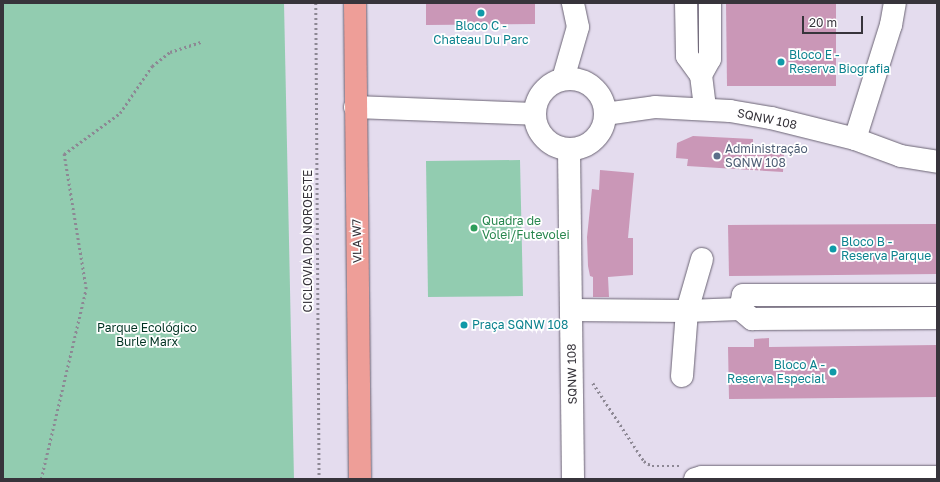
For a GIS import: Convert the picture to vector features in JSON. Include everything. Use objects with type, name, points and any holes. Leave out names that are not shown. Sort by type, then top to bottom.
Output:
[{"type":"main road","name":"VLA W7","points":[[355,3],[360,479]]},
{"type":"street","points":[[563,79],[578,27],[573,3]]},
{"type":"street","points":[[686,3],[687,56],[701,75],[705,109]]},
{"type":"street","points":[[701,75],[710,59],[710,3]]},
{"type":"street","points":[[855,139],[891,25],[895,3]]},
{"type":"street","points":[[563,79],[579,79],[592,86],[602,99],[605,114],[602,128],[593,140],[569,150],[558,148],[543,137],[537,126],[534,114],[538,98],[548,86],[563,79]]},
{"type":"street","points":[[355,107],[534,114]]},
{"type":"street","name":"SQNW 108","points":[[605,114],[655,107],[705,109],[771,118],[855,139],[901,156],[937,162]]},
{"type":"street","name":"SQNW 108","points":[[569,150],[573,479]]},
{"type":"street","points":[[682,376],[687,311],[702,259]]},
{"type":"street","points":[[740,309],[743,295],[937,295]]},
{"type":"street","points":[[571,310],[687,311],[740,309],[752,319],[937,318]]},
{"type":"street","points":[[690,472],[702,477],[937,477]]},
{"type":"path","name":"CICLOVIA DO NOROESTE","points":[[316,3],[319,479]]},
{"type":"path","points":[[41,479],[86,289],[64,154],[120,113],[152,66],[170,52],[201,42]]},
{"type":"path","points":[[572,377],[589,377],[644,461],[652,466],[690,472]]},
{"type":"green space","name":"Parque Ecológico Burle Marx","points":[[3,3],[284,3],[294,479],[3,479]]},
{"type":"green space","name":"Quadra de Volei/Futevolei","points":[[520,160],[523,296],[428,297],[426,161]]},
{"type":"building","name":"Bloco C - Chateau Du Parc","points":[[426,3],[535,3],[535,24],[426,25]]},
{"type":"building","name":"Bloco E - Reserva Biografia","points":[[726,3],[836,3],[836,86],[727,86]]},
{"type":"building","points":[[693,136],[753,139],[753,152],[784,154],[783,172],[687,166],[688,159],[676,158],[677,143]]},
{"type":"building","points":[[600,170],[634,173],[628,238],[633,238],[633,275],[608,277],[609,297],[593,297],[593,277],[590,276],[588,266],[587,237],[592,189],[599,190]]},
{"type":"building","name":"Bloco B - Reserva Parque","points":[[937,224],[937,274],[729,276],[728,225]]},
{"type":"building","name":"Bloco A - Reserva Especial","points":[[769,338],[769,347],[937,345],[937,397],[729,399],[728,347],[754,347],[754,339]]},
{"type":"place","name":"Bloco C - Chateau Du Parc","points":[[481,13]]},
{"type":"place","name":"Bloco E - Reserva Biografia","points":[[781,62]]},
{"type":"place","name":"Administração SQNW 108","points":[[717,156]]},
{"type":"place","name":"Quadra de Volei/Futevolei","points":[[474,228]]},
{"type":"place","name":"Bloco B - Reserva Parque","points":[[833,249]]},
{"type":"place","name":"Praça SQNW 108","points":[[464,325]]},
{"type":"place","name":"Bloco A - Reserva Especial","points":[[833,372]]}]
